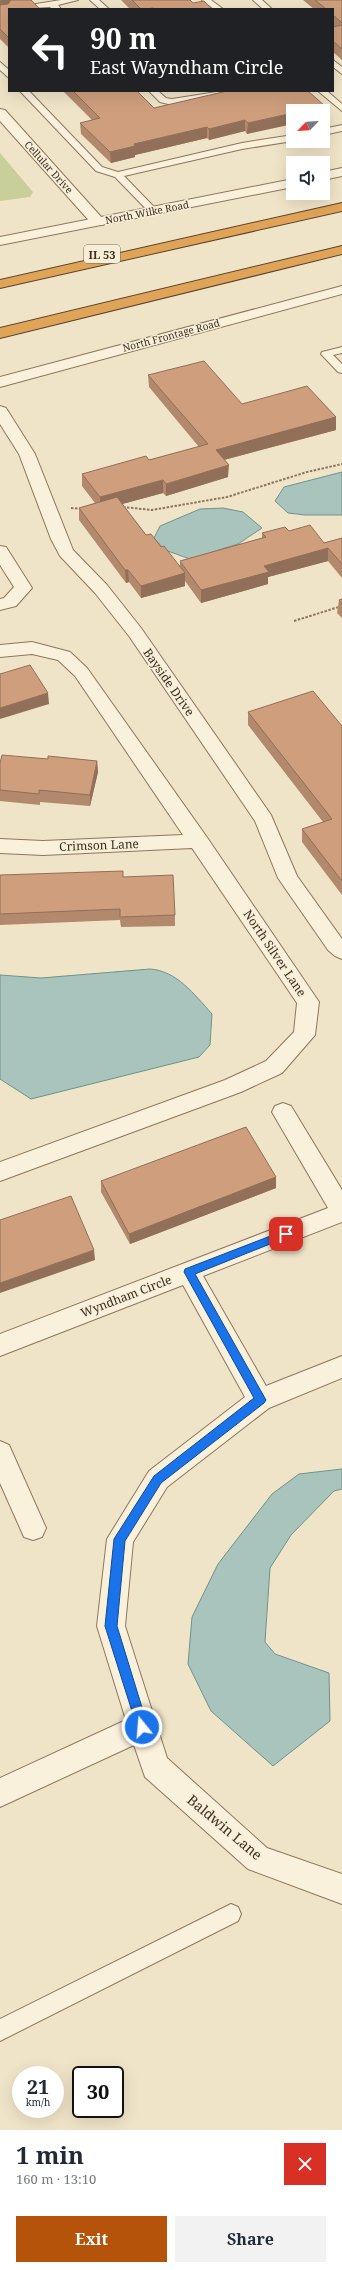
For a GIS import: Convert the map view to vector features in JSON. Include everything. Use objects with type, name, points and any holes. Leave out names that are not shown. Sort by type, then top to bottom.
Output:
[{"type":"highway","name":"IL 53","points":[[0,272],[204,236],[342,207]]},
{"type":"highway","points":[[0,284],[204,236]]},
{"type":"highway","points":[[0,333],[342,250]]},
{"type":"highway","points":[[0,345],[145,299]]},
{"type":"street","name":"Cellular Drive","points":[[0,113],[98,222]]},
{"type":"street","points":[[330,175],[342,172]]},
{"type":"street","name":"North Wilke Road","points":[[0,241],[286,183]]},
{"type":"street","name":"North Frontage Road","points":[[0,382],[342,290]]},
{"type":"street","name":"Bayside Drive","points":[[0,412],[27,454],[47,508],[66,552],[101,589],[135,632],[264,820],[288,878],[335,945],[342,951]]},
{"type":"street","points":[[0,551],[23,588],[10,602],[0,605]]},
{"type":"street","name":"North Silver Lane","points":[[0,651],[32,648],[64,656],[81,672],[199,841],[308,1002],[304,1035],[274,1068],[233,1086],[0,1172]]},
{"type":"street","name":"Crimson Lane","points":[[0,846],[43,848],[199,841]]},
{"type":"street","name":"Wyndham Circle","points":[[0,1345],[342,1211],[283,1112]]},
{"type":"street","points":[[188,1272],[260,1400]]},
{"type":"street","points":[[0,1793],[142,1727],[111,1626],[120,1539],[158,1479],[260,1400],[342,1367]]},
{"type":"street","points":[[0,1454],[33,1528]]},
{"type":"street","name":"Baldwin Lane","points":[[142,1727],[155,1767],[258,1859],[342,1889]]},
{"type":"lane","points":[[30,8],[55,6],[74,0]]},
{"type":"lane","points":[[94,0],[104,8]]},
{"type":"lane","points":[[206,0],[218,8]]},
{"type":"lane","points":[[257,0],[267,8]]},
{"type":"lane","points":[[0,65],[8,74]]},
{"type":"lane","points":[[334,65],[342,71]]},
{"type":"lane","points":[[25,92],[99,169],[118,175],[153,211]]},
{"type":"lane","points":[[154,92],[163,100],[172,102],[206,93],[223,92]]},
{"type":"lane","points":[[323,92],[342,108]]},
{"type":"lane","points":[[330,131],[342,128]]},
{"type":"lane","points":[[118,175],[242,146],[286,139]]},
{"type":"lane","points":[[342,350],[326,354],[342,370]]},
{"type":"lane","points":[[0,2030],[231,1914]]},
{"type":"path","points":[[118,508],[160,509],[227,497],[307,472],[342,464]]},
{"type":"path","points":[[47,508],[83,509]]},
{"type":"path","points":[[294,621],[342,606]]},
{"type":"green space","points":[[0,153],[33,192],[30,197],[0,201]]},
{"type":"water","points":[[342,472],[342,515],[305,515],[288,513],[275,501],[284,487]]},
{"type":"water","points":[[223,508],[243,512],[262,528],[238,544],[190,559],[165,550],[154,538],[160,526],[200,509]]},
{"type":"water","points":[[150,969],[169,974],[177,979],[192,992],[212,1014],[210,1045],[199,1057],[31,1099],[0,1079],[0,975],[41,978]]},
{"type":"water","points":[[342,1469],[342,1489],[334,1491],[291,1535],[270,1568],[265,1642],[275,1654],[329,1673],[330,1721],[273,1766],[211,1711],[188,1664],[192,1617],[218,1564],[272,1494],[299,1474]]},
{"type":"building","points":[[11,0],[31,0],[39,8],[8,8],[8,37],[0,29],[0,5],[8,4]]},
{"type":"building","points":[[132,0],[190,0],[193,3],[204,1],[211,8],[153,8],[140,8]]},
{"type":"building","points":[[315,0],[342,0],[342,23],[334,16],[334,8],[325,8]]},
{"type":"building","points":[[342,25],[342,49],[334,42],[334,27]]},
{"type":"building","points":[[74,92],[138,92],[154,108],[223,92],[309,92],[323,104],[286,104],[286,115],[248,123],[245,120],[209,129],[207,127],[134,144],[135,146],[110,152],[80,123],[100,118]]},
{"type":"building","points":[[204,361],[242,404],[307,386],[336,417],[216,450],[229,465],[166,484],[163,480],[100,497],[82,474],[146,456],[149,460],[208,444],[148,375]]},
{"type":"building","points":[[117,497],[146,535],[151,534],[161,547],[164,546],[185,573],[141,586],[128,570],[125,570],[79,508]]},
{"type":"building","points":[[310,525],[324,543],[342,538],[342,564],[328,548],[264,566],[269,572],[201,590],[180,561],[266,537],[262,533],[285,527],[289,531]]},
{"type":"building","points":[[30,665],[48,693],[0,708],[0,674]]},
{"type":"building","points":[[313,691],[342,726],[342,881],[302,829],[332,819],[248,712]]},
{"type":"building","points":[[2,755],[48,759],[48,756],[97,761],[90,795],[39,790],[39,794],[0,790],[0,763]]},
{"type":"building","points":[[123,871],[123,877],[173,875],[175,915],[120,917],[120,909],[0,914],[0,875]]},
{"type":"building","points":[[246,1127],[276,1177],[129,1234],[101,1181]]},
{"type":"building","points":[[71,1196],[94,1250],[0,1283],[0,1220]]},
{"type":"route","points":[[142,1727],[111,1626],[120,1539],[158,1479],[260,1400],[188,1272],[286,1234]]}]
